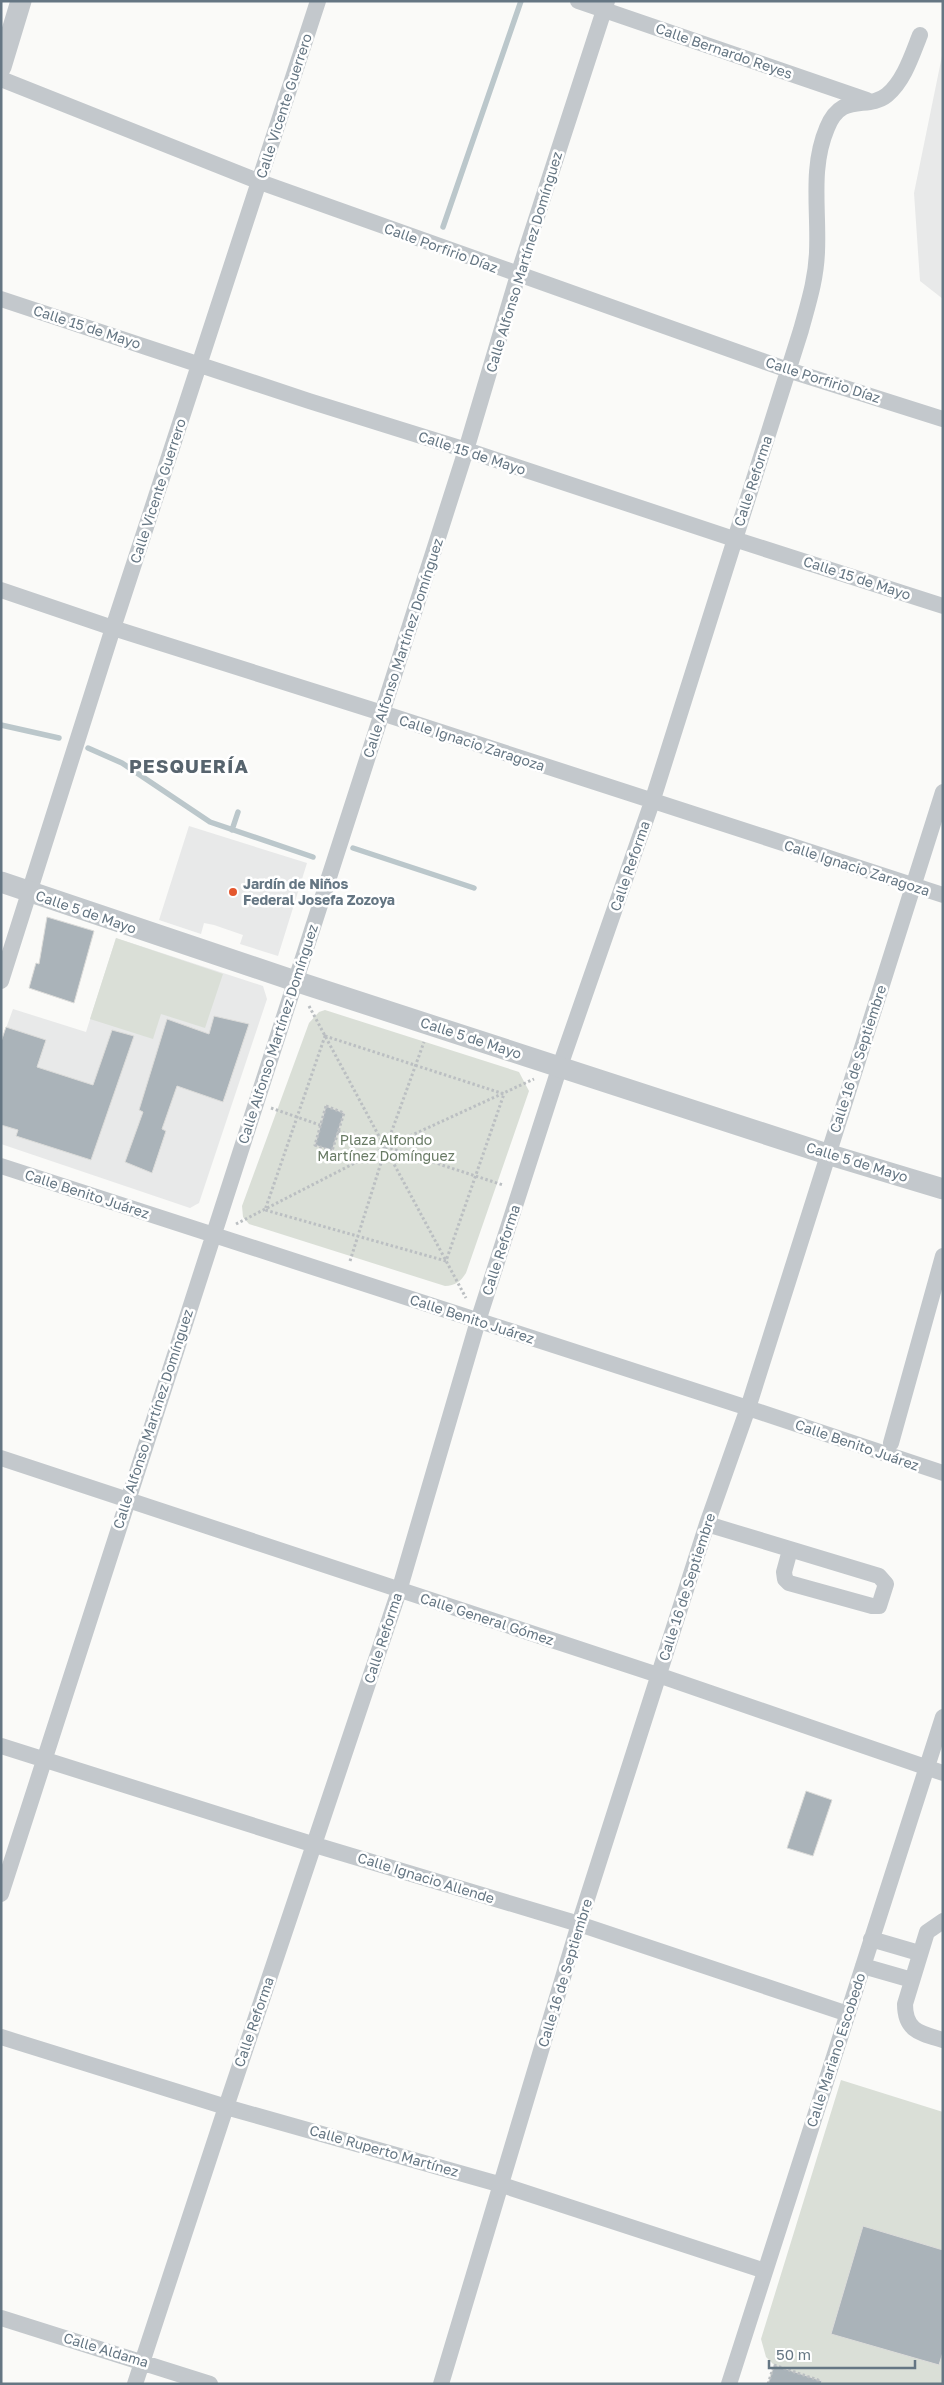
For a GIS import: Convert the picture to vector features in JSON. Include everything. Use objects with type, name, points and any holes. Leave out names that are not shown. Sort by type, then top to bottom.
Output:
[{"type":"street","points":[[1,67],[21,1]]},
{"type":"street","name":"Calle Vicente Guerrero","points":[[1,981],[112,628],[318,1]]},
{"type":"street","name":"Calle Bernardo Reyes","points":[[578,1],[605,6],[869,101]]},
{"type":"street","name":"Calle Alfonso Martínez Domínguez","points":[[1,1894],[126,1501],[382,713],[466,450],[518,276],[605,6]]},
{"type":"street","points":[[869,101],[882,99],[889,94],[899,80],[920,36]]},
{"type":"street","name":"Calle Porfirio Díaz","points":[[1,79],[260,182],[518,276],[788,370],[943,419]]},
{"type":"street","name":"Calle Reforma","points":[[135,2384],[399,1591],[478,1321],[560,1066],[652,802],[815,283],[818,238],[816,165],[827,127],[835,113],[850,103],[869,101]]},
{"type":"street","name":"Calle 15 de Mayo","points":[[1,299],[309,401],[466,450],[943,606]]},
{"type":"street","name":"Calle Ignacio Zaragoza","points":[[1,590],[112,628],[382,713],[943,895]]},
{"type":"street","name":"Calle 16 de Septiembre","points":[[441,2384],[579,1924],[707,1524],[748,1408],[943,792]]},
{"type":"street","name":"Calle 5 de Mayo","points":[[1,882],[295,981],[827,1154],[943,1188]]},
{"type":"street","name":"Calle Benito Juárez","points":[[1,1166],[943,1473]]},
{"type":"street","points":[[891,1443],[943,1256]]},
{"type":"street","name":"Calle General Gómez","points":[[1,1458],[658,1676],[943,1773]]},
{"type":"street","points":[[707,1524],[882,1578],[886,1587],[881,1603],[879,1606],[872,1606],[789,1582],[785,1579],[784,1572],[790,1550]]},
{"type":"street","name":"Calle Mariano Escobedo","points":[[729,2384],[943,1717]]},
{"type":"street","name":"Calle Ignacio Allende","points":[[1,1746],[314,1845],[579,1924],[848,2014]]},
{"type":"street","points":[[943,1921],[927,1932],[919,1953],[905,2004],[905,2016],[908,2023],[923,2034],[943,2040]]},
{"type":"street","points":[[871,1939],[919,1953]]},
{"type":"street","points":[[863,1966],[912,1980]]},
{"type":"street","name":"Calle Ruperto Martínez","points":[[1,2036],[226,2107],[502,2185],[765,2271]]},
{"type":"street","name":"Calle Aldama","points":[[1,2318],[143,2361],[210,2384]]},
{"type":"path","points":[[295,981],[478,1321]]},
{"type":"path","points":[[344,1278],[386,1147],[430,1025]]},
{"type":"path","points":[[325,1036],[504,1094]]},
{"type":"path","points":[[265,1210],[325,1036]]},
{"type":"path","points":[[213,1235],[386,1147],[504,1094],[560,1066]]},
{"type":"path","points":[[446,1261],[504,1094]]},
{"type":"path","points":[[256,1103],[320,1126]]},
{"type":"path","points":[[326,1106],[344,1113],[338,1131],[332,1151],[315,1145],[326,1106]]},
{"type":"path","points":[[338,1131],[520,1191]]},
{"type":"path","points":[[265,1210],[446,1261]]},
{"type":"path","points":[[768,2384],[774,2365],[818,2380],[817,2384]]},
{"type":"shaded area","points":[[943,51],[943,299],[920,281],[914,193]]},
{"type":"shaded area","name":"Jardín de Niños Federal Josefa Zozoya","points":[[189,826],[307,863],[278,956],[240,944],[243,935],[214,925],[204,923],[201,934],[159,920]]},
{"type":"shaded area","points":[[116,938],[263,986],[267,999],[199,1203],[190,1208],[1,1144],[1,1042],[13,1009],[86,1032]]},
{"type":"green space","points":[[116,938],[223,974],[205,1028],[161,1014],[153,1039],[90,1019]]},
{"type":"green space","name":"Plaza Alfondo Martínez Domínguez","points":[[325,1010],[519,1072],[529,1091],[466,1273],[455,1284],[445,1286],[249,1224],[243,1217],[242,1206],[309,1023],[319,1012]]},
{"type":"green space","points":[[841,2080],[943,2112],[943,2384],[768,2384],[774,2365],[766,2357],[761,2339]]},
{"type":"building","points":[[47,917],[94,931],[74,1003],[29,988],[36,963],[39,964]]},
{"type":"building","points":[[214,1016],[249,1024],[223,1102],[177,1086],[162,1129],[166,1131],[152,1173],[125,1162],[143,1112],[139,1110],[167,1019],[209,1034]]},
{"type":"building","points":[[6,1027],[46,1040],[37,1067],[93,1085],[112,1030],[134,1036],[91,1160],[16,1136],[18,1130],[1,1125],[1,1042]]},
{"type":"building","points":[[326,1106],[344,1113],[332,1151],[315,1145]]},
{"type":"building","points":[[806,1791],[832,1800],[813,1856],[787,1848]]},
{"type":"building","points":[[863,2226],[943,2250],[943,2352],[939,2365],[831,2334]]},
{"type":"building","points":[[774,2365],[822,2381],[821,2384],[768,2384]]},
{"type":"waterway","points":[[443,227],[521,1]]},
{"type":"waterway","points":[[1,725],[59,738]]},
{"type":"waterway","points":[[88,748],[122,763],[210,822],[313,857]]},
{"type":"waterway","points":[[232,830],[238,812]]},
{"type":"waterway","points":[[353,848],[474,888]]},
{"type":"place","name":"Jardín de Niños Federal Josefa Zozoya","points":[[233,892]]},
{"type":"district","name":"PESQUERÍA","points":[[189,766]]}]
